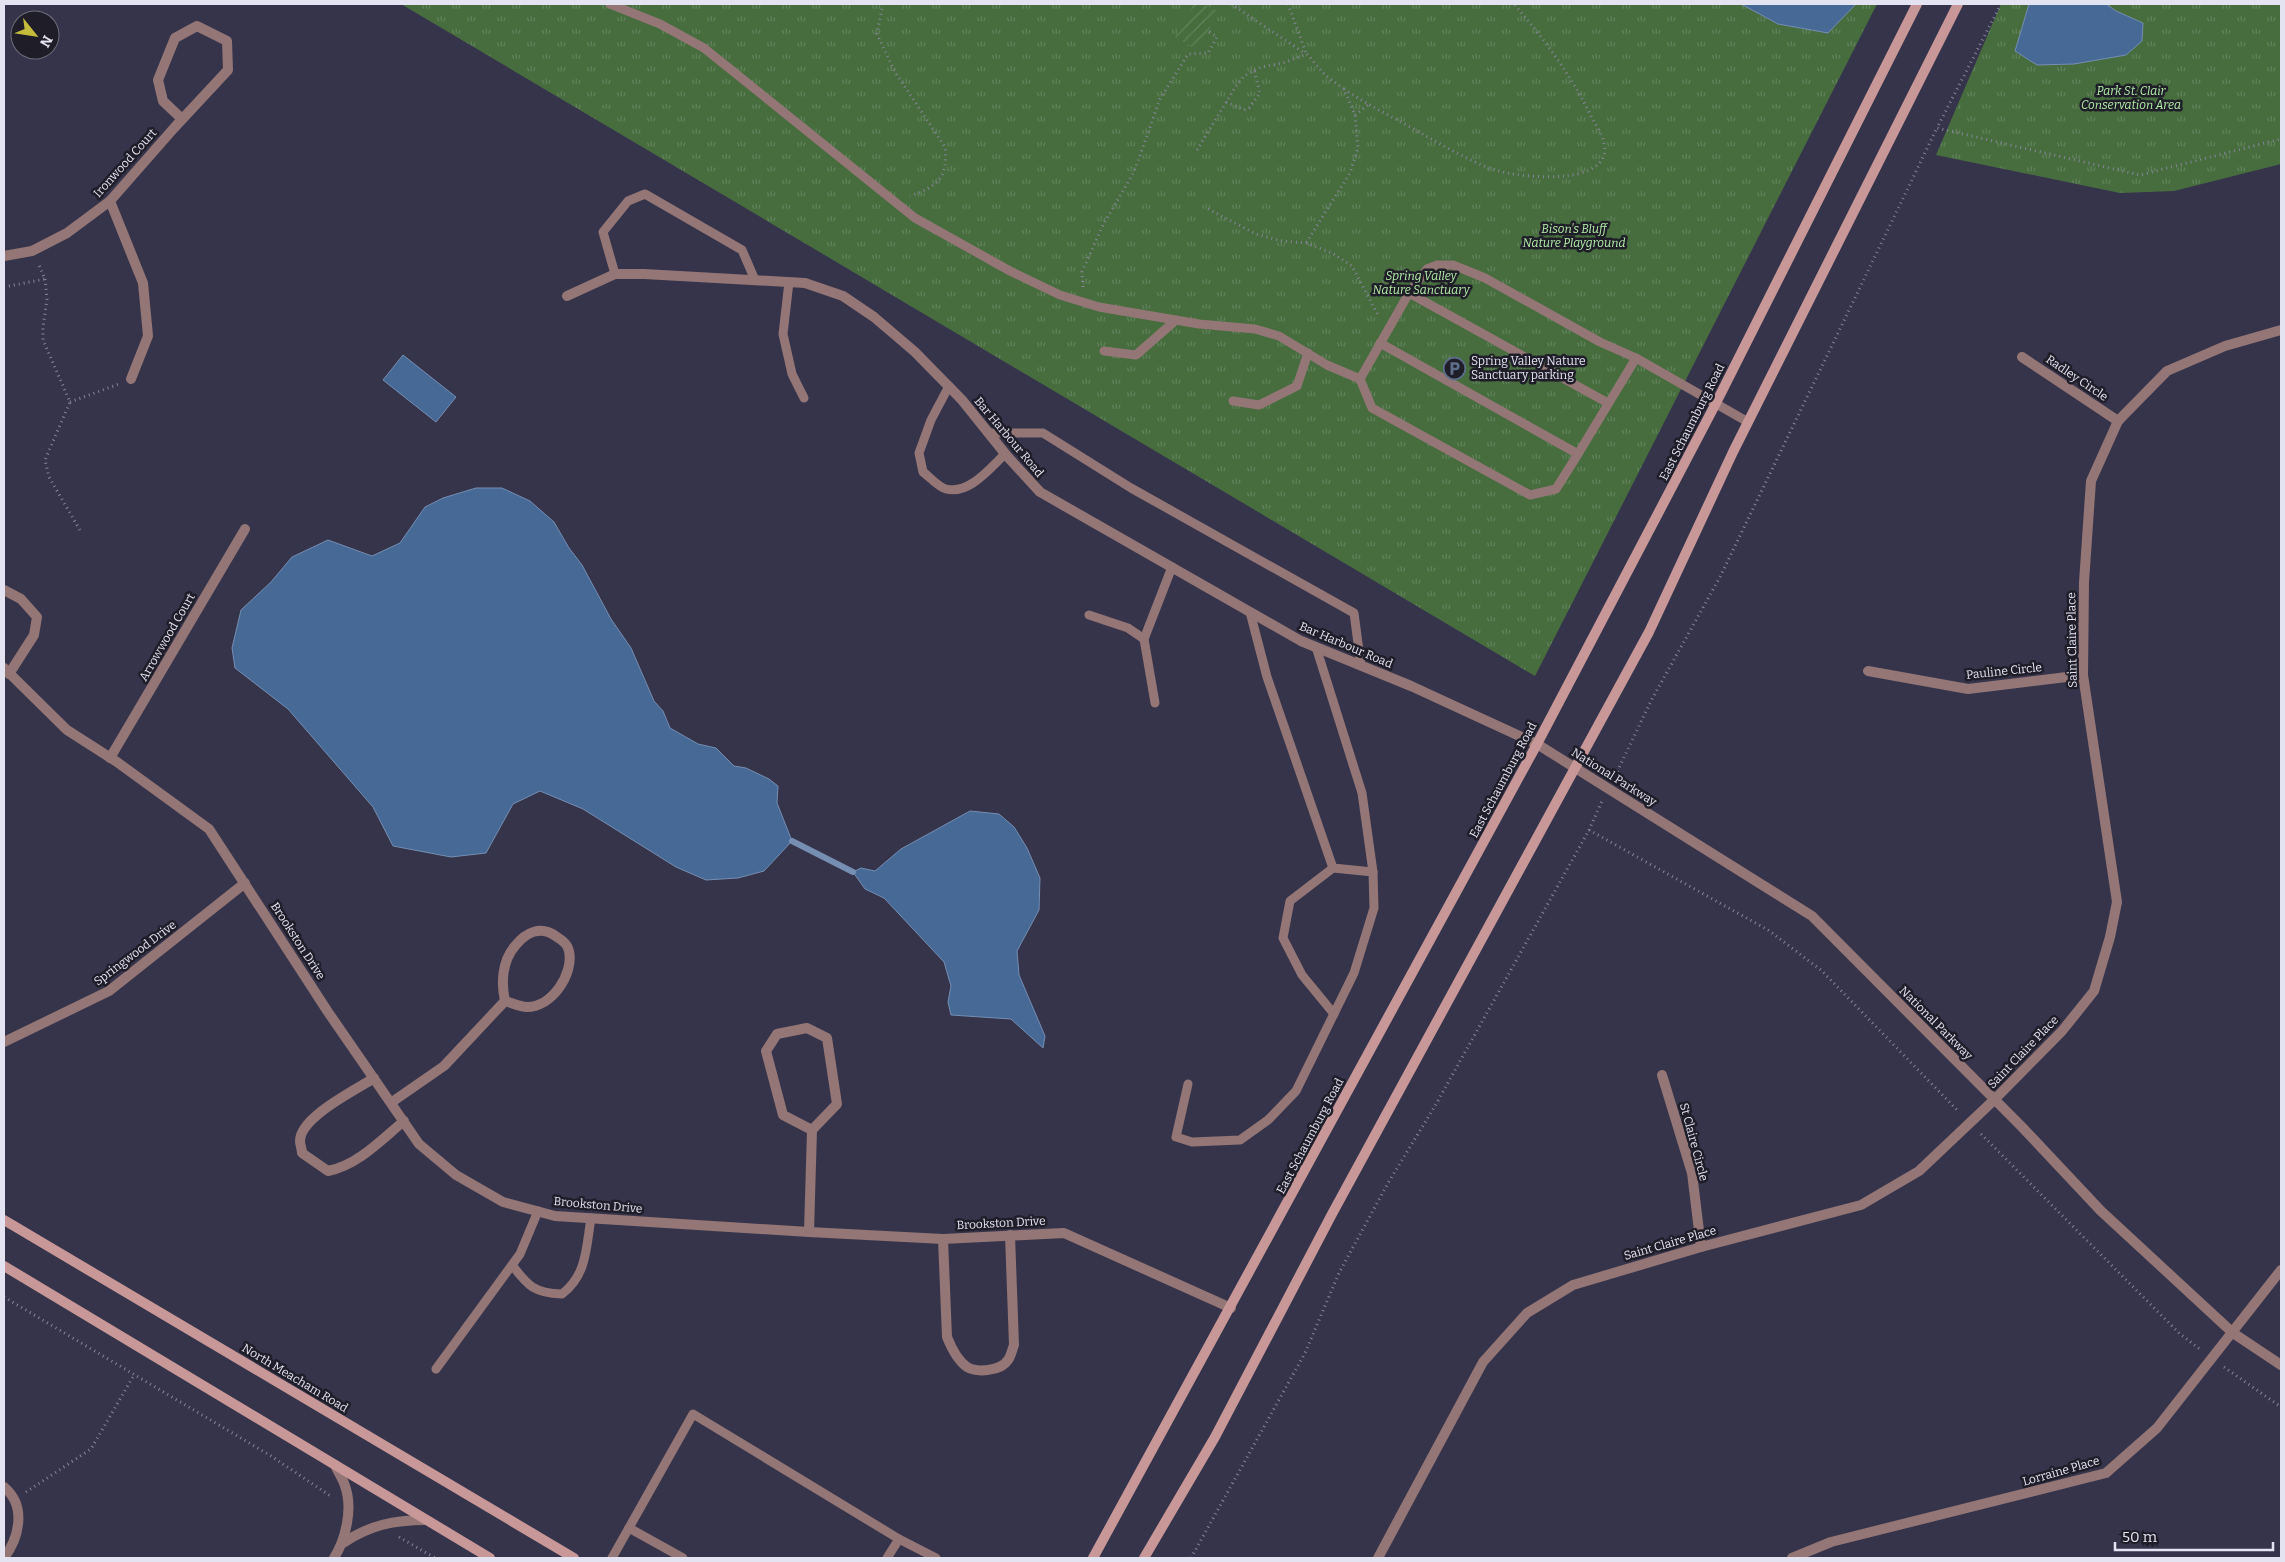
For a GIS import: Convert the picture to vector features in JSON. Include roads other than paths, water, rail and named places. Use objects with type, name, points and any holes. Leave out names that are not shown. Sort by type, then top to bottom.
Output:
[{"type":"main road","name":"East Schaumburg Road","points":[[1093,1558],[1537,744],[1715,405],[1917,4]]},
{"type":"main road","points":[[1144,1558],[1215,1437],[1332,1214],[1649,632],[1748,422],[1958,4]]},
{"type":"main road","name":"North Meacham Road","points":[[4,1220],[574,1558]]},
{"type":"main road","points":[[4,1266],[490,1558]]},
{"type":"street","name":"Ironwood Court","points":[[4,256],[32,251],[67,233],[110,202],[182,119],[228,70],[227,41],[197,26],[175,38],[158,80],[163,101],[182,119]]},
{"type":"street","points":[[110,202],[143,283],[148,336],[131,379]]},
{"type":"street","name":"Bar Harbour Road","points":[[567,296],[615,274],[673,274],[805,283],[843,296],[874,317],[949,386],[1040,492],[1250,612],[1316,647],[1537,744]]},
{"type":"street","name":"Saint Claire Place","points":[[1378,1558],[1483,1362],[1527,1313],[1573,1285],[1701,1247],[1861,1205],[1918,1171],[1994,1100],[2062,1031],[2094,991],[2110,937],[2116,902],[2083,675],[2084,582],[2090,481],[2118,421],[2167,371],[2226,346],[2281,330]]},
{"type":"street","name":"Radley Circle","points":[[2022,356],[2118,421]]},
{"type":"street","name":"Arrowwood Court","points":[[110,758],[245,529]]},
{"type":"street","points":[[4,590],[21,599],[37,617],[34,635],[7,671]]},
{"type":"street","name":"Brookston Drive","points":[[7,671],[67,730],[110,758],[209,829],[328,1012],[392,1102],[419,1144],[456,1175],[503,1202],[555,1216],[809,1232],[943,1238],[1064,1232],[1231,1308]]},
{"type":"street","name":"Pauline Circle","points":[[1868,672],[1968,690],[2083,675]]},
{"type":"street","name":"National Parkway","points":[[1537,744],[1812,916],[2101,1211],[2233,1333],[2281,1365]]},
{"type":"street","name":"Springwood Drive","points":[[4,1042],[108,992],[245,883]]},
{"type":"street","points":[[542,930],[552,933],[562,940],[569,948],[570,958],[566,974],[549,998],[528,1007],[505,1001],[502,987],[504,969],[511,950],[522,937],[542,930]]},
{"type":"street","points":[[392,1102],[444,1066],[505,1001]]},
{"type":"street","points":[[809,1232],[812,1130],[837,1104],[827,1038],[807,1028],[777,1034],[766,1051],[783,1115],[812,1130]]},
{"type":"street","name":"St Claire Circle","points":[[1662,1075],[1692,1173],[1701,1247]]},
{"type":"street","points":[[374,1078],[326,1108],[306,1126],[300,1141],[302,1153],[328,1171],[342,1168],[362,1156],[404,1121]]},
{"type":"street","points":[[943,1238],[947,1337],[953,1351],[966,1367],[976,1370],[995,1369],[1007,1362],[1014,1345],[1010,1235]]},
{"type":"street","name":"Lorraine Place","points":[[1792,1558],[1831,1542],[2106,1473],[2157,1428],[2281,1270]]},
{"type":"street","points":[[334,1558],[343,1543],[348,1506],[345,1485],[335,1465]]},
{"type":"street","points":[[4,1487],[14,1501],[20,1525],[15,1544],[4,1558]]},
{"type":"street","points":[[343,1543],[363,1530],[404,1520],[426,1520]]},
{"type":"lane","points":[[610,4],[660,24],[704,48],[915,218],[947,238],[1044,287],[1099,308],[1176,320],[1255,329],[1279,336],[1327,365],[1360,379],[1372,408],[1530,494],[1556,489],[1636,358]]},
{"type":"lane","points":[[615,274],[603,232],[628,201],[645,194],[742,250],[755,280]]},
{"type":"lane","points":[[1360,379],[1409,293],[1427,269],[1437,265],[1453,266],[1485,278],[1600,342],[1636,358],[1715,405],[1748,422]]},
{"type":"lane","points":[[789,282],[783,334],[792,374],[804,398]]},
{"type":"lane","points":[[1409,293],[1608,403]]},
{"type":"lane","points":[[1104,351],[1136,355],[1176,320]]},
{"type":"lane","points":[[1380,343],[1578,454]]},
{"type":"lane","points":[[1233,400],[1259,405],[1297,386],[1308,353]]},
{"type":"lane","points":[[949,386],[931,420],[919,453],[923,472],[944,489],[960,490],[981,478],[1006,454]]},
{"type":"lane","points":[[988,433],[1043,433],[1131,488],[1354,613],[1361,666]]},
{"type":"lane","points":[[1155,703],[1144,639],[1172,567]]},
{"type":"lane","points":[[1250,612],[1267,677],[1333,868]]},
{"type":"lane","points":[[1089,615],[1128,628],[1144,639]]},
{"type":"lane","points":[[1188,1084],[1176,1137],[1192,1142],[1240,1140],[1268,1120],[1296,1091],[1354,973],[1374,908],[1373,872],[1362,792],[1316,647]]},
{"type":"lane","points":[[1334,1014],[1302,976],[1283,938],[1290,902],[1333,868],[1373,872]]},
{"type":"lane","points":[[436,1369],[520,1254],[538,1211]]},
{"type":"lane","points":[[512,1265],[525,1283],[537,1291],[562,1294],[573,1286],[580,1274],[591,1218]]},
{"type":"lane","points":[[612,1558],[694,1414],[899,1538],[936,1558]]},
{"type":"lane","points":[[629,1528],[683,1558]]},
{"type":"lane","points":[[887,1558],[899,1538]]},
{"type":"water","points":[[1741,4],[1856,4],[1828,33],[1778,24]]},
{"type":"water","points":[[2029,4],[2106,4],[2116,11],[2143,23],[2142,41],[2126,55],[2074,64],[2037,65],[2015,51]]},
{"type":"water","points":[[403,355],[456,397],[436,422],[383,380]]},
{"type":"water","points":[[476,488],[502,488],[530,501],[554,522],[569,548],[582,565],[611,619],[631,648],[654,701],[663,711],[670,728],[698,744],[716,748],[734,766],[746,768],[769,779],[778,786],[777,803],[792,841],[764,871],[738,878],[706,880],[676,867],[583,809],[540,791],[513,804],[486,853],[451,857],[393,846],[373,807],[288,709],[235,668],[232,648],[241,610],[271,582],[292,557],[328,540],[372,556],[400,543],[425,507],[443,498]]},
{"type":"water","points":[[970,811],[999,814],[1014,827],[1027,848],[1040,878],[1039,910],[1017,951],[1019,975],[1045,1036],[1043,1048],[1011,1019],[951,1015],[948,1002],[951,986],[944,962],[884,898],[865,889],[853,872],[861,868],[875,871],[901,849]]},
{"type":"waterway","points":[[792,841],[853,872]]},
{"type":"place","name":"Spring Valley Nature Sanctuary parking","points":[[1455,368]]},
{"type":"park label","name":"Park St. Clair Conservation Area","points":[[2131,98]]},
{"type":"park label","name":"Bison's Bluff Nature Playground","points":[[1574,236]]},
{"type":"park label","name":"Spring Valley Nature Sanctuary","points":[[1421,283]]}]
